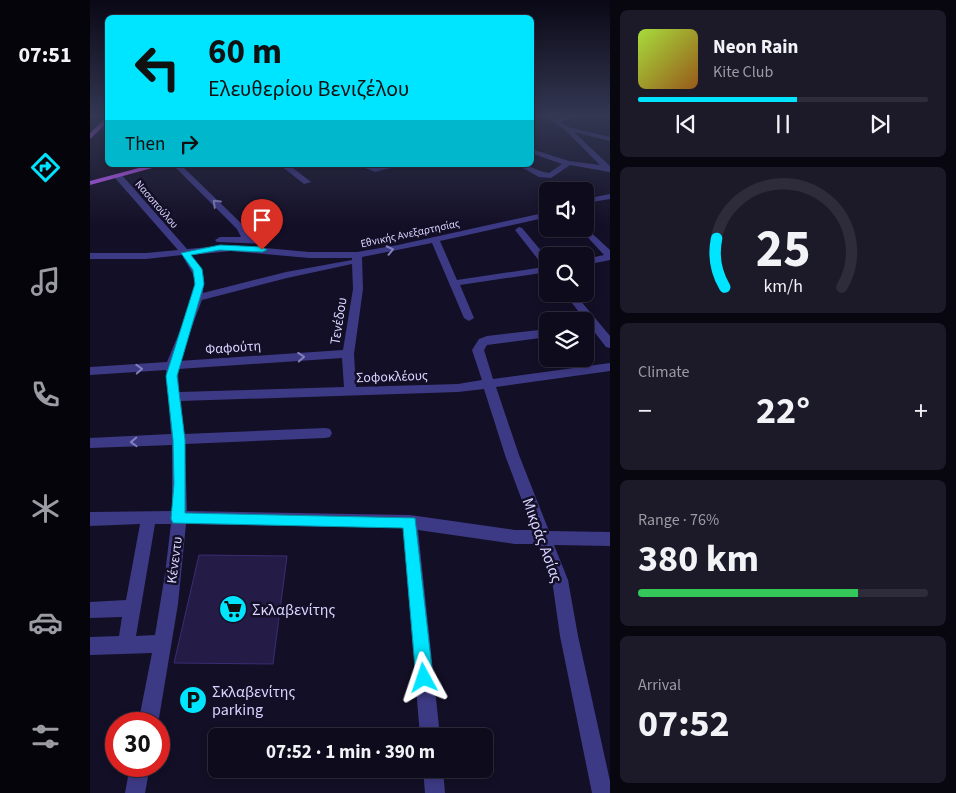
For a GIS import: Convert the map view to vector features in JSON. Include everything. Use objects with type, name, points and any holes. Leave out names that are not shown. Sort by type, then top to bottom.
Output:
[{"type":"main road","points":[[90,183],[152,167]]},
{"type":"street","points":[[591,152],[609,169]]},
{"type":"street","points":[[534,153],[568,163],[609,169]]},
{"type":"street","points":[[528,167],[542,175],[551,176],[568,163]]},
{"type":"street","points":[[179,167],[241,228],[247,240]]},
{"type":"street","points":[[288,167],[307,182]]},
{"type":"street","points":[[367,167],[375,170],[389,167]]},
{"type":"street","name":"Νασοπούλου","points":[[118,176],[182,250]]},
{"type":"street","points":[[594,199],[610,196]]},
{"type":"street","points":[[594,206],[610,203]]},
{"type":"street","points":[[90,256],[159,255],[228,239],[292,246],[354,248],[539,210]]},
{"type":"street","name":"Εθνικής Ανεξαρτησίας","points":[[182,250],[231,248],[356,258],[539,216]]},
{"type":"street","points":[[519,230],[539,256]]},
{"type":"street","points":[[592,237],[610,256]]},
{"type":"street","points":[[435,240],[469,318]]},
{"type":"street","name":"Κένεντυ","points":[[150,712],[162,644],[178,519],[180,484],[179,440],[172,367],[196,298],[199,276],[197,269],[182,250]]},
{"type":"street","points":[[594,260],[610,256]]},
{"type":"street","points":[[196,298],[356,258]]},
{"type":"street","name":"Τενέδου","points":[[350,392],[348,354],[358,289],[356,258]]},
{"type":"street","points":[[455,283],[539,269]]},
{"type":"street","points":[[576,302],[610,344]]},
{"type":"street","name":"Μικράς Ασίας","points":[[539,334],[491,339],[483,342],[478,350],[512,455],[560,580],[569,636],[602,793]]},
{"type":"street","name":"Φαφούτη","points":[[90,371],[348,354]]},
{"type":"street","name":"Σοφοκλέους","points":[[174,397],[458,388],[610,367]]},
{"type":"street","points":[[90,443],[325,433]]},
{"type":"street","points":[[90,519],[150,518],[410,522],[515,536],[610,539]]},
{"type":"street","points":[[126,645],[150,518]]},
{"type":"street","points":[[410,522],[429,728]]},
{"type":"street","points":[[90,610],[133,608]]},
{"type":"street","points":[[90,646],[162,644]]},
{"type":"street","points":[[135,793],[138,777]]},
{"type":"street","points":[[434,778],[435,793]]},
{"type":"building","name":"Σκλαβενίτης","points":[[199,555],[287,556],[273,664],[174,663]]},
{"type":"place","name":"Σκλαβενίτης","points":[[233,609]]},
{"type":"place","name":"Σκλαβενίτης parking","points":[[193,700]]},
{"type":"route","points":[[262,250],[220,248],[185,253],[197,269],[199,284],[172,367],[171,376],[179,440],[180,484],[178,519],[410,522],[424,678]]}]
